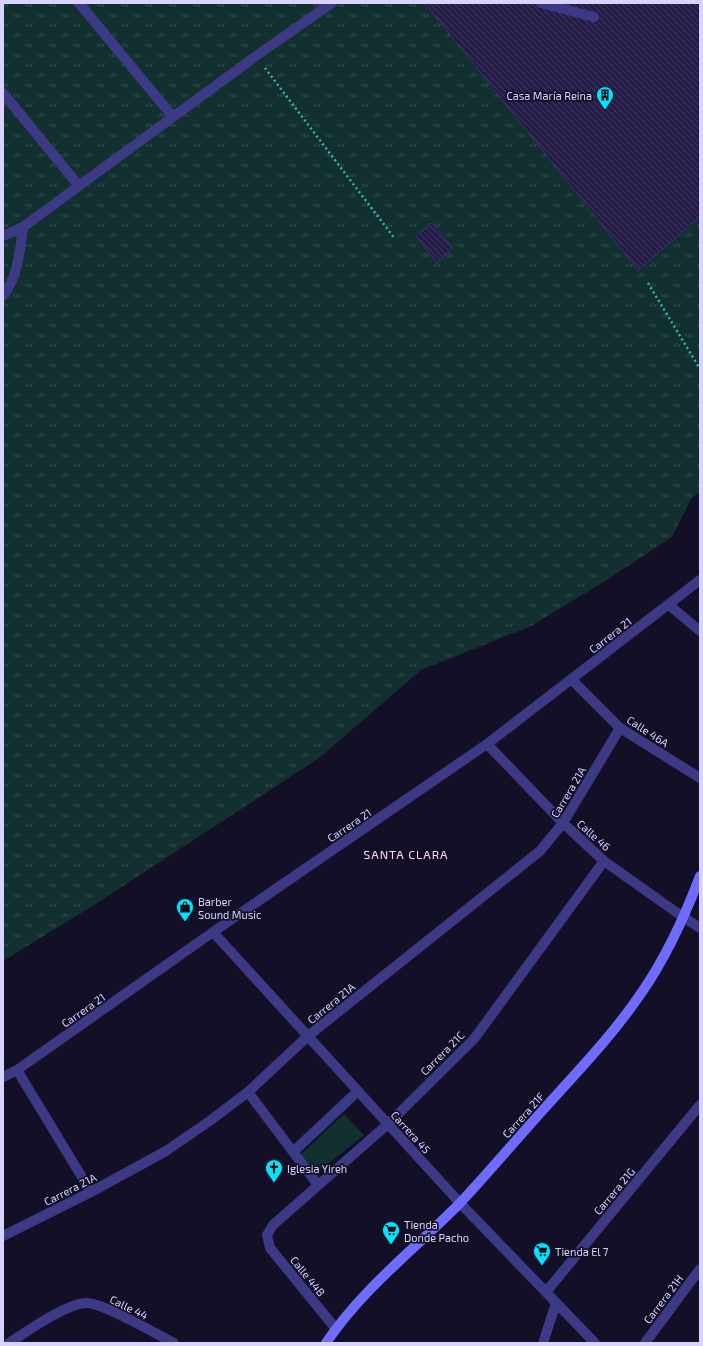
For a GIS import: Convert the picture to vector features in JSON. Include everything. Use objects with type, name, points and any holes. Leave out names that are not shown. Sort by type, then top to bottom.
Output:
[{"type":"street","points":[[79,3],[173,117]]},
{"type":"street","points":[[3,236],[23,227],[256,56],[332,3]]},
{"type":"street","points":[[541,3],[594,17]]},
{"type":"street","points":[[3,93],[79,186]]},
{"type":"street","points":[[3,296],[9,289],[20,255],[23,227]]},
{"type":"street","name":"Carrera 21","points":[[3,1078],[17,1070],[213,932],[487,744],[700,580]]},
{"type":"street","points":[[669,605],[700,631]]},
{"type":"street","name":"Calle 46A","points":[[572,680],[620,728],[700,778]]},
{"type":"street","name":"Carrera 21A","points":[[3,1236],[92,1192],[166,1151],[248,1092],[308,1036],[540,851],[563,824],[620,728]]},
{"type":"street","name":"Calle 46","points":[[487,744],[563,824],[604,861],[700,928]]},
{"type":"street","name":"Carrera 21C","points":[[267,1235],[273,1225],[388,1124],[474,1039],[604,861]]},
{"type":"street","name":"Carrera 21F","points":[[326,1343],[366,1294],[460,1203],[609,1036],[642,992],[668,949],[700,876]]},
{"type":"street","name":"Carrera 45","points":[[213,932],[460,1203],[595,1343]]},
{"type":"street","points":[[17,1070],[92,1192]]},
{"type":"street","points":[[293,1152],[358,1091]]},
{"type":"street","points":[[248,1092],[318,1185]]},
{"type":"street","name":"Carrera 21G","points":[[546,1292],[700,1106]]},
{"type":"street","name":"Calle 44B","points":[[267,1235],[270,1248],[336,1329]]},
{"type":"street","name":"Carrera 21H","points":[[645,1343],[700,1269]]},
{"type":"street","name":"Calle 44","points":[[9,1343],[64,1309],[85,1302],[108,1308],[174,1343]]},
{"type":"street","points":[[543,1343],[556,1303]]},
{"type":"path","points":[[256,56],[395,239]]},
{"type":"path","points":[[648,283],[700,369]]},
{"type":"green space","points":[[3,3],[700,3],[700,492],[691,499],[672,537],[602,583],[531,626],[421,670],[319,758],[91,907],[3,961]]},
{"type":"green space","points":[[344,1114],[364,1135],[313,1176],[298,1157]]},
{"type":"building","name":"Casa María Reina","points":[[425,3],[700,3],[700,217],[638,270]]},
{"type":"building","points":[[432,223],[452,247],[437,263],[416,236]]},
{"type":"place","name":"Casa María Reina","points":[[605,110]]},
{"type":"place","name":"Barber Sound Music","points":[[185,922]]},
{"type":"place","name":"Iglesia Yireh","points":[[274,1183]]},
{"type":"place","name":"Tienda Donde Pacho","points":[[391,1245]]},
{"type":"place","name":"Tienda El 7","points":[[542,1266]]},
{"type":"district","name":"SANTA CLARA","points":[[406,854]]}]
